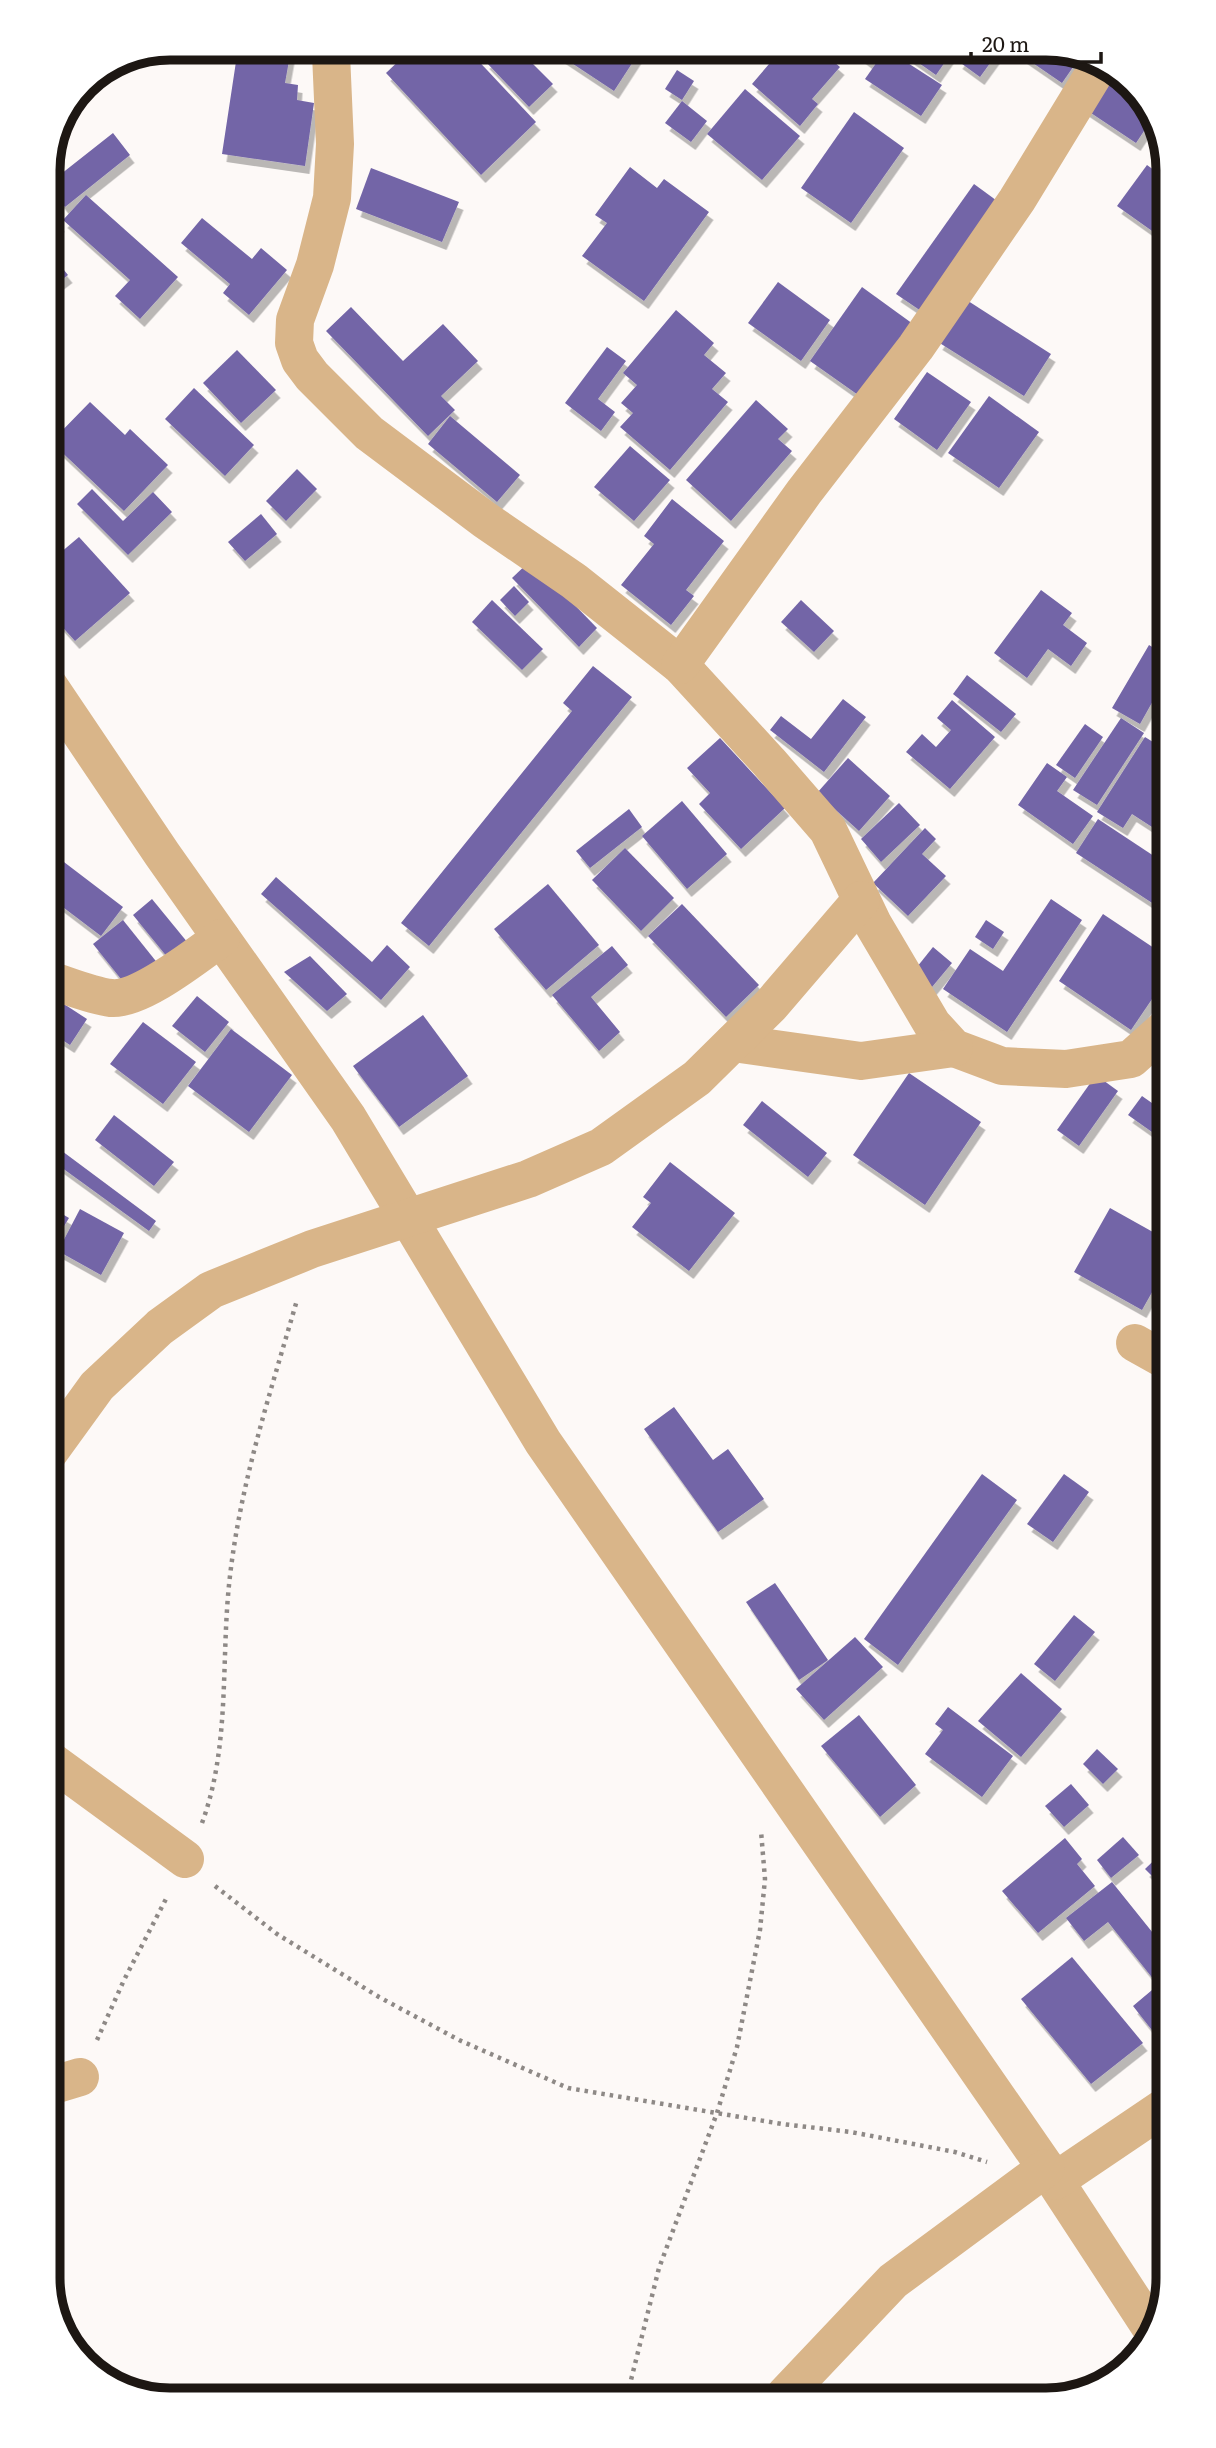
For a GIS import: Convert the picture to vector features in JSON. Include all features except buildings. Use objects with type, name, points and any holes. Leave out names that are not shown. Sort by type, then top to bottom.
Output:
[{"type":"street","points":[[331,59],[335,144],[332,198],[315,265],[295,320],[294,343],[300,360],[312,376],[369,433],[485,520],[574,581],[680,665],[828,830],[873,924],[932,1024],[954,1048],[1002,1066],[1066,1069],[1131,1059],[1156,1037]]},
{"type":"street","points":[[680,665],[804,492],[916,347],[1017,201],[1096,71]]},
{"type":"street","points":[[60,701],[162,854],[320,1075],[410,1219],[543,1442],[1147,2323]]},
{"type":"street","points":[[59,1438],[97,1386],[160,1327],[211,1290],[312,1249],[528,1180],[601,1147],[698,1078],[771,1005],[861,900]]},
{"type":"street","points":[[60,983],[112,999],[132,995],[170,974],[221,938]]},
{"type":"street","points":[[733,1042],[861,1061],[954,1048]]},
{"type":"street","points":[[1135,1343],[1156,1355]]},
{"type":"street","points":[[59,1767],[185,1860]]},
{"type":"street","points":[[792,2388],[892,2281],[1045,2175],[1156,2111]]},
{"type":"path","points":[[59,2100],[64,2082],[124,1980],[204,1820],[220,1750],[229,1584],[244,1485],[312,1249]]},
{"type":"path","points":[[629,2388],[659,2268],[717,2113],[737,2047],[760,1930],[765,1879],[761,1826]]},
{"type":"path","points":[[185,1860],[230,1900],[276,1934],[379,1997],[459,2040],[568,2088],[782,2124],[851,2132],[955,2152],[1045,2175]]}]
